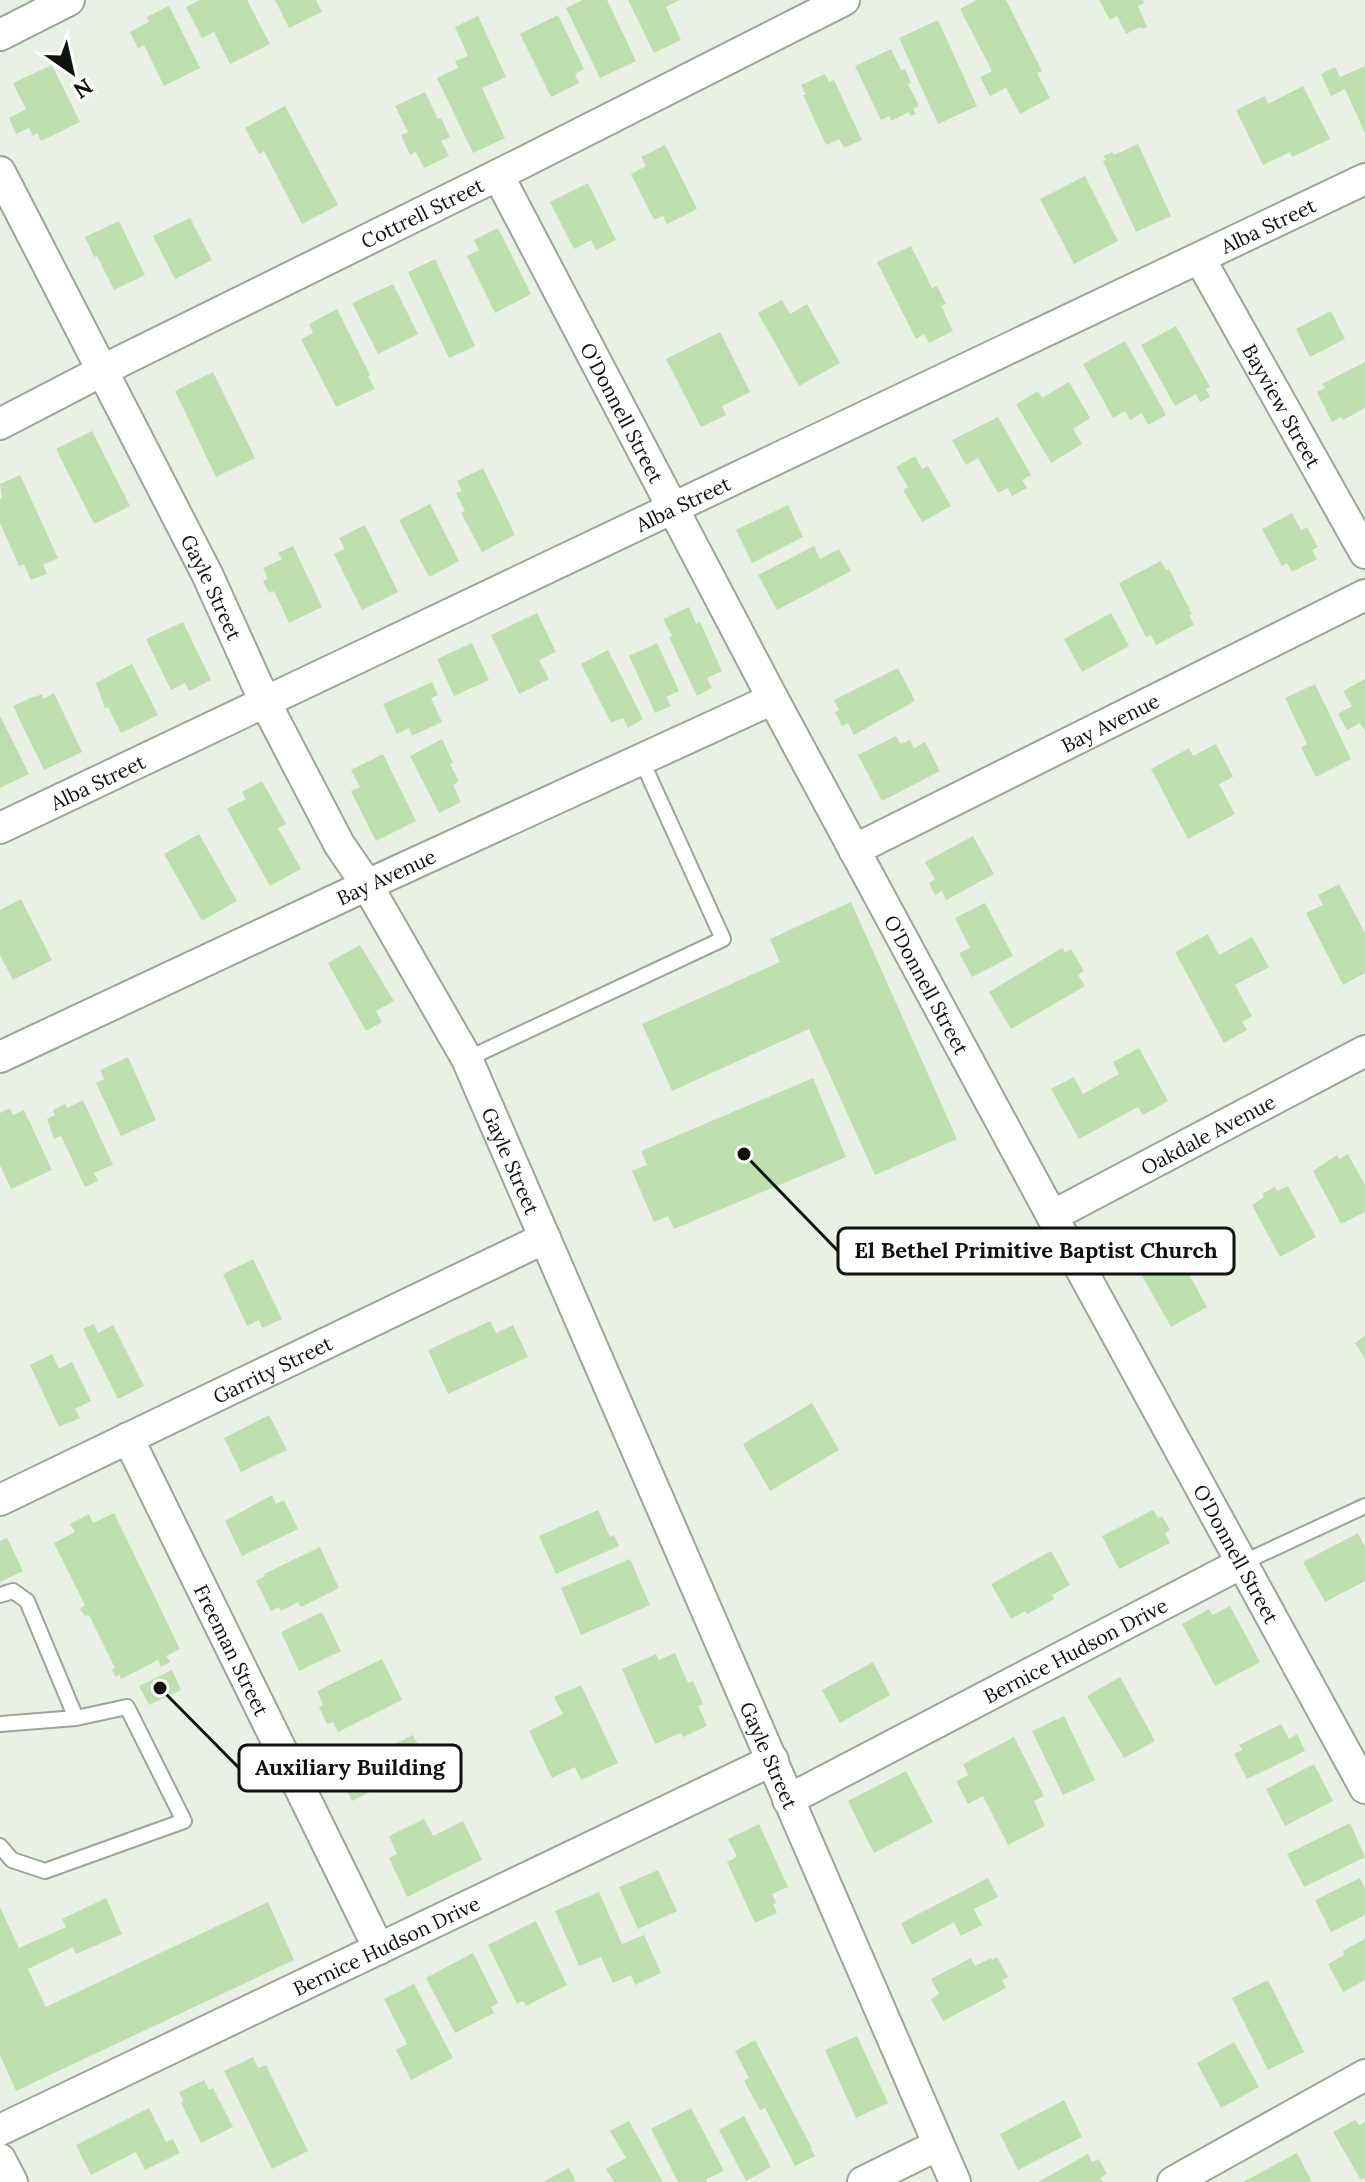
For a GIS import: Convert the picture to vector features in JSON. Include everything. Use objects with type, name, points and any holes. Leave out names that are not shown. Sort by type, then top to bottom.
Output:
[{"type":"street","points":[[0,35],[69,0]]},
{"type":"street","name":"Cottrell Street","points":[[0,424],[844,0]]},
{"type":"street","name":"Gayle Street","points":[[0,172],[207,574],[265,702],[339,844],[367,885],[467,1059],[955,2182]]},
{"type":"street","name":"O'Donnell Street","points":[[498,175],[854,850],[1365,1788]]},
{"type":"street","name":"Alba Street","points":[[0,828],[1365,179]]},
{"type":"street","name":"Bayview Street","points":[[1200,259],[1365,553]]},
{"type":"street","name":"Bay Avenue","points":[[854,850],[1365,595]]},
{"type":"street","name":"Bay Avenue","points":[[0,1057],[773,699]]},
{"type":"street","name":"Oakdale Avenue","points":[[1052,1216],[1365,1051]]},
{"type":"street","name":"Garrity Street","points":[[0,1500],[545,1238]]},
{"type":"street","name":"Freeman Street","points":[[128,1438],[379,1949]]},
{"type":"street","name":"Bernice Hudson Drive","points":[[788,1800],[1242,1563]]},
{"type":"street","name":"Bernice Hudson Drive","points":[[0,2130],[773,1760]]},
{"type":"street","points":[[1173,2182],[1365,2075]]},
{"type":"street","points":[[863,2182],[938,2145]]},
{"type":"street","points":[[0,2159],[12,2182]]},
{"type":"lane","points":[[467,1059],[723,939],[641,759]]},
{"type":"lane","name":"Bernice Hudson Drive","points":[[1242,1563],[1365,1506]]},
{"type":"lane","points":[[0,1595],[13,1591],[27,1601],[76,1718]]},
{"type":"lane","points":[[0,1724],[76,1718],[127,1707],[184,1821],[45,1871],[12,1860],[0,1846]]},
{"type":"building","points":[[200,0],[247,0],[270,44],[230,64],[214,32],[202,38],[186,7]]},
{"type":"building","points":[[275,0],[316,0],[322,12],[289,28]]},
{"type":"building","points":[[583,0],[607,0],[636,61],[600,78],[566,8]]},
{"type":"building","points":[[628,0],[680,0],[666,7],[681,40],[654,53]]},
{"type":"building","points":[[977,0],[1006,0],[1042,71],[1037,73],[1050,98],[1020,114],[1006,88],[990,96],[980,77],[992,71],[960,9]]},
{"type":"building","points":[[1099,0],[1143,0],[1144,3],[1138,6],[1147,27],[1126,34],[1117,16],[1110,20]]},
{"type":"building","points":[[169,6],[200,68],[164,86],[144,45],[138,48],[130,32],[149,22],[147,17]]},
{"type":"building","points":[[558,15],[584,69],[575,74],[579,83],[551,97],[520,34]]},
{"type":"building","points":[[478,16],[506,77],[482,88],[505,138],[473,153],[437,78],[458,68],[455,61],[468,56],[455,27]]},
{"type":"building","points":[[938,20],[977,106],[938,124],[899,38]]},
{"type":"building","points":[[891,49],[901,70],[905,69],[911,83],[908,84],[919,106],[913,109],[916,114],[910,116],[909,112],[891,121],[889,116],[881,120],[855,66]]},
{"type":"building","points":[[52,65],[80,122],[41,141],[37,133],[33,136],[29,128],[16,134],[9,118],[26,109],[13,83]]},
{"type":"building","points":[[1365,66],[1365,133],[1345,89],[1331,96],[1321,74],[1335,67],[1340,77]]},
{"type":"building","points":[[825,74],[829,82],[834,80],[862,140],[844,148],[839,139],[826,145],[803,95],[806,95],[801,85]]},
{"type":"building","points":[[1303,86],[1330,139],[1292,157],[1290,152],[1263,165],[1236,110],[1265,96],[1268,104]]},
{"type":"building","points":[[425,92],[450,137],[441,141],[449,156],[424,168],[416,152],[410,155],[401,135],[408,132],[395,106]]},
{"type":"building","points":[[285,106],[338,205],[302,224],[264,151],[259,154],[245,128]]},
{"type":"building","points":[[1138,144],[1171,216],[1136,232],[1103,161],[1106,160],[1104,156],[1112,152],[1114,155]]},
{"type":"building","points":[[665,145],[697,209],[667,224],[663,216],[654,220],[631,174],[646,166],[641,157]]},
{"type":"building","points":[[1085,176],[1118,241],[1074,264],[1040,199]]},
{"type":"building","points":[[588,183],[616,240],[596,250],[591,240],[574,249],[550,202]]},
{"type":"building","points":[[190,218],[212,260],[175,279],[153,236]]},
{"type":"building","points":[[119,221],[145,275],[114,290],[85,237]]},
{"type":"building","points":[[498,228],[531,294],[495,313],[467,256],[479,250],[474,240]]},
{"type":"building","points":[[911,246],[932,288],[937,286],[946,304],[941,306],[953,331],[929,343],[924,334],[916,339],[877,262]]},
{"type":"building","points":[[435,259],[475,346],[449,358],[408,272]]},
{"type":"building","points":[[393,284],[418,334],[378,354],[352,303]]},
{"type":"building","points":[[782,300],[790,314],[807,304],[840,363],[799,386],[758,313]]},
{"type":"building","points":[[337,309],[375,389],[336,407],[301,339],[313,333],[309,324]]},
{"type":"building","points":[[1331,311],[1345,339],[1310,357],[1296,329]]},
{"type":"building","points":[[1176,326],[1210,387],[1206,389],[1210,397],[1200,402],[1196,394],[1175,406],[1141,345]]},
{"type":"building","points":[[720,332],[750,392],[722,406],[726,415],[701,427],[666,359]]},
{"type":"building","points":[[1125,341],[1166,415],[1148,425],[1142,413],[1130,420],[1125,411],[1113,418],[1083,364]]},
{"type":"building","points":[[1365,362],[1365,408],[1343,420],[1341,417],[1332,422],[1317,392],[1325,388],[1322,384]]},
{"type":"building","points":[[213,372],[255,458],[216,477],[175,391]]},
{"type":"building","points":[[1069,382],[1090,418],[1073,429],[1082,444],[1051,463],[1016,404],[1038,391],[1042,398]]},
{"type":"building","points":[[998,417],[1031,475],[1022,480],[1027,488],[1012,496],[1008,488],[998,493],[978,458],[966,465],[952,440]]},
{"type":"building","points":[[92,431],[130,506],[94,524],[56,449]]},
{"type":"building","points":[[915,456],[922,469],[928,466],[951,506],[922,522],[903,490],[908,487],[896,467]]},
{"type":"building","points":[[483,468],[515,535],[482,552],[461,513],[465,511],[456,493],[462,491],[457,481]]},
{"type":"building","points":[[20,475],[58,558],[43,565],[47,574],[31,580],[24,564],[19,566],[0,523],[0,484]]},
{"type":"building","points":[[430,504],[459,561],[429,577],[399,520]]},
{"type":"building","points":[[788,505],[803,537],[752,563],[736,530]]},
{"type":"building","points":[[1292,513],[1301,530],[1307,527],[1318,547],[1312,550],[1317,559],[1292,572],[1287,563],[1282,566],[1262,529]]},
{"type":"building","points":[[365,525],[398,592],[362,610],[334,554],[345,549],[339,538]]},
{"type":"building","points":[[293,546],[322,607],[289,623],[274,591],[269,593],[263,581],[268,579],[263,568],[282,559],[278,553]]},
{"type":"building","points":[[814,546],[820,559],[839,549],[851,571],[777,610],[758,575]]},
{"type":"building","points":[[1161,561],[1166,570],[1169,569],[1192,614],[1189,615],[1194,625],[1156,645],[1151,635],[1146,637],[1119,583]]},
{"type":"building","points":[[689,607],[696,624],[700,622],[722,671],[707,678],[712,688],[697,696],[663,619]]},
{"type":"building","points":[[537,613],[556,652],[539,660],[549,679],[519,694],[491,635]]},
{"type":"building","points":[[1111,613],[1129,646],[1082,672],[1064,639]]},
{"type":"building","points":[[183,622],[211,680],[189,691],[185,683],[171,690],[146,639]]},
{"type":"building","points":[[472,643],[489,680],[454,696],[437,659]]},
{"type":"building","points":[[657,643],[679,691],[666,697],[671,706],[655,713],[629,656]]},
{"type":"building","points":[[608,650],[643,719],[628,728],[623,718],[611,723],[581,664]]},
{"type":"building","points":[[132,664],[158,715],[121,733],[108,707],[105,708],[96,683]]},
{"type":"building","points":[[898,668],[915,701],[854,735],[848,723],[842,726],[835,712],[839,710],[834,700]]},
{"type":"building","points":[[1365,679],[1365,731],[1360,723],[1347,730],[1338,714],[1352,706],[1343,691]]},
{"type":"building","points":[[432,682],[438,695],[431,698],[442,722],[412,736],[409,728],[397,734],[383,704]]},
{"type":"building","points":[[1315,684],[1351,759],[1316,777],[1301,747],[1307,744],[1285,698]]},
{"type":"building","points":[[54,693],[82,752],[44,770],[13,706],[35,696],[42,694],[43,699]]},
{"type":"building","points":[[0,716],[29,774],[0,788]]},
{"type":"building","points":[[896,736],[901,744],[910,740],[914,748],[925,742],[940,771],[882,801],[858,755]]},
{"type":"building","points":[[442,739],[459,781],[453,785],[461,802],[439,813],[410,756]]},
{"type":"building","points":[[1216,744],[1233,777],[1219,784],[1235,814],[1188,839],[1151,769],[1189,748],[1193,756]]},
{"type":"building","points":[[383,754],[416,821],[376,841],[351,791],[360,787],[351,770]]},
{"type":"building","points":[[262,781],[286,824],[278,828],[301,869],[270,886],[227,809],[246,799],[242,792]]},
{"type":"building","points":[[199,834],[237,901],[202,921],[164,854]]},
{"type":"building","points":[[973,836],[994,874],[946,900],[942,891],[935,895],[929,883],[935,879],[925,862]]},
{"type":"building","points":[[1339,884],[1365,933],[1365,973],[1343,985],[1306,913],[1323,905],[1318,895]]},
{"type":"building","points":[[21,899],[52,960],[13,980],[0,955],[0,910]]},
{"type":"building","points":[[851,902],[957,1139],[875,1175],[809,1029],[672,1091],[642,1024],[780,962],[770,939]]},
{"type":"building","points":[[985,903],[1013,956],[972,977],[959,953],[970,948],[955,918]]},
{"type":"building","points":[[1208,934],[1219,955],[1252,937],[1269,967],[1235,985],[1252,1016],[1242,1022],[1247,1030],[1224,1043],[1175,952]]},
{"type":"building","points":[[360,945],[394,1001],[376,1011],[382,1022],[366,1031],[328,963]]},
{"type":"building","points":[[1062,948],[1065,952],[1071,949],[1084,971],[1078,975],[1085,986],[1011,1029],[989,992]]},
{"type":"building","points":[[1139,1048],[1168,1101],[1143,1115],[1138,1107],[1079,1139],[1051,1089],[1074,1077],[1083,1094],[1119,1074],[1113,1062]]},
{"type":"building","points":[[128,1057],[156,1120],[121,1136],[96,1083],[104,1079],[100,1070]]},
{"type":"building","points":[[813,1078],[846,1157],[674,1229],[668,1216],[654,1222],[632,1171],[647,1165],[641,1151]]},
{"type":"building","points":[[83,1100],[113,1165],[94,1173],[98,1181],[85,1187],[61,1136],[54,1139],[47,1119],[55,1115],[53,1110],[65,1104],[67,1108]]},
{"type":"building","points":[[10,1108],[13,1115],[24,1110],[52,1170],[11,1189],[0,1165],[0,1113]]},
{"type":"building","points":[[1348,1154],[1365,1185],[1365,1212],[1341,1224],[1313,1171],[1337,1155],[1339,1159]]},
{"type":"building","points":[[1288,1186],[1316,1237],[1280,1257],[1252,1205],[1264,1197],[1262,1194],[1275,1187],[1277,1191]]},
{"type":"building","points":[[1162,1243],[1165,1250],[1173,1245],[1207,1307],[1171,1327],[1136,1265],[1148,1258],[1145,1253]]},
{"type":"building","points":[[253,1259],[282,1319],[262,1328],[259,1320],[247,1326],[223,1274]]},
{"type":"building","points":[[490,1321],[496,1333],[513,1325],[528,1357],[448,1394],[428,1350]]},
{"type":"building","points":[[94,1324],[98,1333],[113,1325],[144,1386],[118,1399],[83,1329]]},
{"type":"building","points":[[1365,1336],[1365,1359],[1355,1343]]},
{"type":"building","points":[[52,1354],[59,1369],[72,1362],[91,1401],[75,1409],[80,1418],[59,1427],[30,1365]]},
{"type":"building","points":[[812,1403],[839,1450],[770,1491],[743,1444]]},
{"type":"building","points":[[269,1415],[287,1450],[241,1472],[224,1438]]},
{"type":"building","points":[[272,1495],[276,1504],[284,1500],[298,1529],[242,1556],[225,1521]]},
{"type":"building","points":[[598,1510],[610,1537],[614,1535],[619,1546],[556,1574],[539,1536]]},
{"type":"building","points":[[1153,1510],[1158,1518],[1162,1516],[1170,1530],[1165,1533],[1170,1543],[1119,1569],[1102,1536]]},
{"type":"building","points":[[114,1513],[180,1649],[166,1656],[170,1662],[161,1667],[158,1660],[121,1679],[112,1670],[115,1668],[89,1615],[85,1616],[80,1609],[85,1605],[54,1543],[75,1532],[70,1524],[89,1514],[93,1523]]},
{"type":"building","points":[[1358,1533],[1365,1547],[1365,1581],[1325,1602],[1303,1562]]},
{"type":"building","points":[[7,1538],[23,1571],[0,1582],[0,1541]]},
{"type":"building","points":[[320,1547],[339,1588],[301,1607],[298,1602],[281,1611],[279,1607],[271,1611],[256,1581],[264,1574]]},
{"type":"building","points":[[1051,1551],[1070,1585],[1052,1595],[1054,1599],[1011,1619],[991,1584]]},
{"type":"building","points":[[630,1559],[650,1605],[581,1635],[561,1588]]},
{"type":"building","points":[[1230,1606],[1260,1662],[1215,1686],[1182,1624],[1209,1609],[1213,1615]]},
{"type":"building","points":[[322,1612],[341,1651],[299,1671],[281,1632]]},
{"type":"building","points":[[675,1653],[688,1683],[693,1681],[703,1704],[698,1706],[707,1726],[683,1737],[681,1733],[655,1744],[622,1669],[656,1654],[659,1660]]},
{"type":"building","points":[[382,1659],[402,1700],[338,1732],[333,1722],[327,1724],[319,1707],[323,1705],[317,1691]]},
{"type":"building","points":[[873,1662],[890,1695],[840,1723],[822,1690]]},
{"type":"building","points":[[172,1670],[181,1690],[149,1705],[139,1686]]},
{"type":"building","points":[[1120,1677],[1155,1741],[1124,1758],[1087,1696]]},
{"type":"building","points":[[581,1685],[618,1763],[581,1780],[575,1767],[552,1778],[529,1731],[563,1714],[554,1697]]},
{"type":"building","points":[[1064,1716],[1095,1780],[1063,1795],[1032,1731]]},
{"type":"building","points":[[1281,1724],[1289,1739],[1297,1734],[1305,1751],[1247,1779],[1234,1754],[1242,1750],[1239,1745]]},
{"type":"building","points":[[413,1735],[427,1763],[352,1801],[337,1772]]},
{"type":"building","points":[[1014,1737],[1044,1796],[1034,1801],[1045,1826],[1008,1845],[983,1796],[968,1804],[956,1781],[968,1775],[963,1764]]},
{"type":"building","points":[[1314,1764],[1333,1801],[1285,1826],[1266,1789]]},
{"type":"building","points":[[906,1771],[933,1822],[874,1853],[848,1801]]},
{"type":"building","points":[[424,1819],[433,1836],[463,1821],[482,1860],[407,1897],[389,1858],[397,1854],[389,1836]]},
{"type":"building","points":[[1350,1823],[1365,1857],[1304,1887],[1287,1854]]},
{"type":"building","points":[[759,1824],[788,1887],[772,1894],[777,1913],[755,1923],[727,1862],[737,1857],[728,1839]]},
{"type":"building","points":[[658,1870],[677,1911],[638,1929],[619,1887]]},
{"type":"building","points":[[988,1878],[998,1897],[974,1909],[982,1925],[961,1936],[954,1922],[912,1945],[901,1923]]},
{"type":"building","points":[[1360,1878],[1365,1889],[1365,1915],[1331,1932],[1315,1900]]},
{"type":"building","points":[[599,1892],[622,1944],[644,1935],[661,1973],[635,1985],[631,1975],[613,1983],[601,1957],[579,1966],[555,1911]]},
{"type":"building","points":[[106,1898],[122,1934],[76,1954],[73,1947],[28,1969],[46,2007],[268,1902],[294,1960],[16,2091],[0,2055],[0,1907],[19,1948],[66,1927],[62,1919]]},
{"type":"building","points":[[536,1921],[567,1985],[526,2006],[523,2001],[517,2004],[488,1945]]},
{"type":"building","points":[[1365,1939],[1365,1980],[1343,1992],[1328,1964]]},
{"type":"building","points":[[473,1953],[498,2003],[491,2007],[494,2013],[455,2033],[426,1978]]},
{"type":"building","points":[[997,1957],[1008,1977],[1002,1980],[1006,1988],[943,2021],[931,1999],[939,1994],[931,1979],[971,1958],[975,1966]]},
{"type":"building","points":[[1268,1980],[1304,2052],[1268,2070],[1232,1998]]},
{"type":"building","points":[[414,1984],[453,2058],[411,2080],[396,2050],[407,2044],[384,1999]]},
{"type":"building","points":[[857,2036],[888,2103],[856,2118],[825,2050]]},
{"type":"building","points":[[755,2040],[815,2156],[795,2166],[765,2108],[760,2110],[744,2081],[749,2078],[735,2051]]},
{"type":"building","points":[[1234,2042],[1259,2087],[1221,2108],[1197,2063]]},
{"type":"building","points":[[253,2057],[258,2068],[266,2065],[308,2151],[272,2169],[224,2071]]},
{"type":"building","points":[[204,2080],[209,2090],[213,2088],[233,2127],[201,2143],[181,2103],[179,2092]]},
{"type":"building","points":[[1064,2100],[1082,2137],[1018,2170],[1000,2134]]},
{"type":"building","points":[[149,2108],[166,2142],[173,2139],[180,2153],[145,2170],[136,2152],[91,2175],[76,2145]]},
{"type":"building","points":[[691,2108],[724,2171],[706,2179],[707,2182],[678,2182],[651,2129]]},
{"type":"building","points":[[744,2116],[771,2167],[746,2181],[719,2130]]},
{"type":"building","points":[[1355,2120],[1359,2125],[1365,2122],[1365,2178],[1361,2180],[1333,2132]]},
{"type":"building","points":[[629,2121],[663,2182],[614,2182],[606,2169],[626,2158],[610,2131]]},
{"type":"building","points":[[1297,2153],[1312,2182],[1243,2182]]},
{"type":"building","points":[[1088,2154],[1092,2162],[1099,2159],[1107,2174],[1100,2178],[1103,2182],[1038,2182]]},
{"type":"building","points":[[569,2168],[576,2182],[543,2182]]},
{"type":"place","name":"El Bethel Primitive Baptist Church","points":[[744,1154]]},
{"type":"place","name":"Auxiliary Building","points":[[160,1688]]}]
